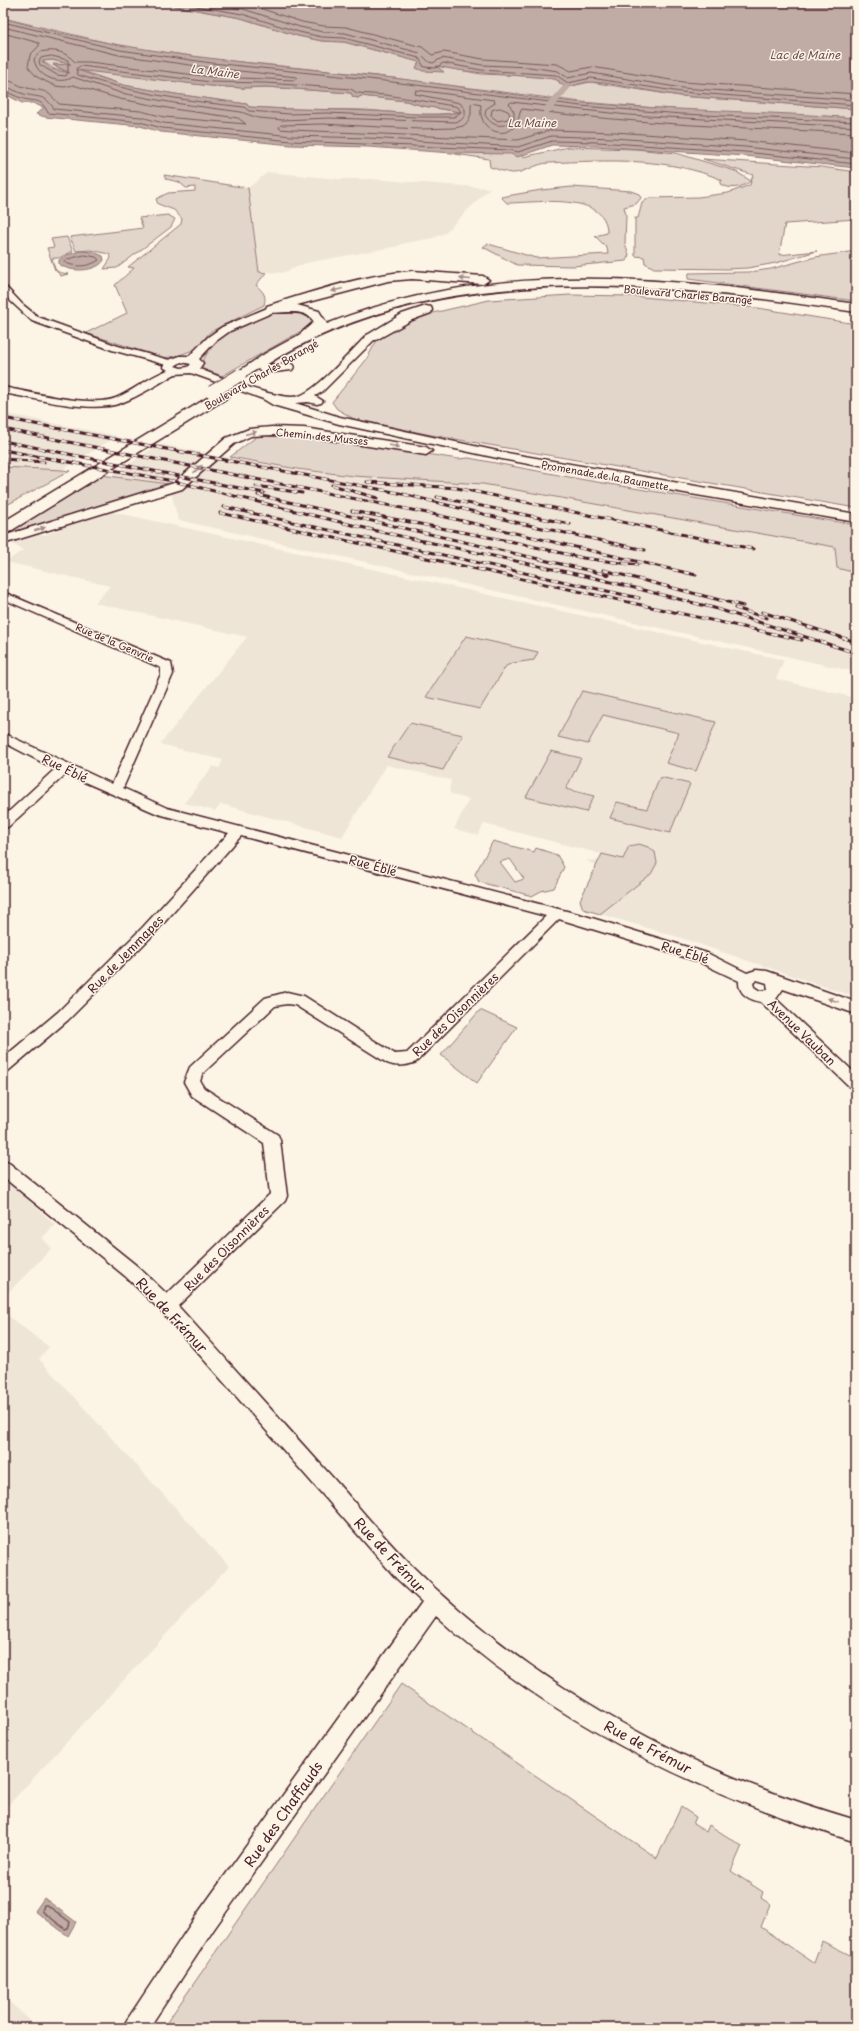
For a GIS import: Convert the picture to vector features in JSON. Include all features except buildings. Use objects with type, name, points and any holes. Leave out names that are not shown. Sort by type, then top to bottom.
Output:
[{"type":"highway","points":[[272,309],[305,298],[388,277],[412,275],[495,281],[535,281],[546,283]]},
{"type":"highway","name":"Boulevard Charles Barangé","points":[[3,529],[245,377],[302,339],[349,320],[412,302],[478,290],[546,283],[630,282],[677,285],[856,308]]},
{"type":"highway","name":"Boulevard Charles Barangé","points":[[245,377],[265,369],[317,341],[344,329],[386,316],[460,299],[553,288],[631,288],[717,294],[856,315]]},
{"type":"highway","points":[[281,294],[305,298]]},
{"type":"highway","points":[[371,337],[407,317],[460,299]]},
{"type":"highway","points":[[272,309],[301,309],[315,314],[321,323],[302,339]]},
{"type":"highway","points":[[265,369],[287,366]]},
{"type":"highway","name":"Boulevard Charles Barangé","points":[[3,516],[217,394]]},
{"type":"street","points":[[3,289],[19,306],[35,319],[114,348],[172,367]]},
{"type":"street","points":[[3,390],[87,404],[104,404],[118,401],[172,367],[180,359],[192,364],[212,340],[225,330],[244,320],[272,309]]},
{"type":"street","points":[[300,404],[314,408],[318,399],[371,337]]},
{"type":"street","name":"Promenade de la Baumette","points":[[192,364],[267,397],[279,404],[300,404],[344,423],[356,424],[472,450],[592,474],[856,518]]},
{"type":"street","name":"Promenade de la Baumette","points":[[318,399],[356,424]]},
{"type":"street","name":"Chemin des Musses","points":[[3,540],[178,486],[230,441],[255,432],[272,430],[304,432],[450,455],[465,455],[472,450]]},
{"type":"street","name":"Rue de la Genvrie","points":[[3,594],[167,666],[167,674],[115,791]]},
{"type":"street","name":"Rue Éblé","points":[[3,737],[64,768],[162,811],[557,913],[702,956],[747,979]]},
{"type":"street","points":[[3,824],[64,768]]},
{"type":"street","name":"Rue de Jemmapes","points":[[3,1067],[63,1016],[148,931],[238,831]]},
{"type":"street","name":"Rue des Oisonnières","points":[[167,1306],[279,1196],[272,1140],[198,1092],[192,1082],[195,1071],[270,1002],[287,998],[299,1000],[392,1059],[399,1060],[411,1058],[557,913]]},
{"type":"street","points":[[772,979],[776,990],[772,995],[766,997],[756,996],[749,991],[746,984],[747,979],[758,974],[856,1008]]},
{"type":"street","name":"Avenue Vauban","points":[[766,997],[856,1084]]},
{"type":"street","name":"Rue de Frémur","points":[[3,1168],[131,1271],[167,1306],[375,1541],[434,1602],[461,1625],[542,1684],[626,1737],[743,1793],[812,1819],[856,1831]]},
{"type":"street","name":"Rue des Chaffauds","points":[[135,2028],[206,1921],[434,1602]]},
{"type":"shaded area","points":[[3,3],[158,3],[241,18],[298,36],[322,41],[344,42],[420,62],[417,66],[433,65],[481,74],[555,79],[567,87],[590,82],[680,96],[856,109],[856,118],[682,110],[581,102],[369,75],[212,59],[121,46],[3,18]]},
{"type":"shaded area","points":[[52,60],[75,65],[53,64],[57,68],[73,74],[59,72],[42,61]]},
{"type":"shaded area","points":[[77,69],[211,86],[243,88],[266,87],[351,93],[353,97],[358,98],[361,96],[406,101],[423,106],[461,112],[424,114],[363,110],[249,107],[246,104],[123,85]]},
{"type":"shaded area","points":[[568,147],[635,149],[676,153],[735,171],[751,181],[740,187],[732,188],[720,184],[722,180],[681,167],[615,161],[544,163],[521,172],[511,173],[490,167],[489,159],[455,154],[454,148],[518,153],[523,157]]},
{"type":"shaded area","points":[[703,159],[822,167],[856,172],[856,219],[785,224],[779,255],[817,251],[776,263],[748,268],[654,268],[645,263],[644,257],[635,256],[635,218],[638,218],[642,203],[649,198],[698,197],[728,193],[750,185],[753,175]]},
{"type":"shaded area","points":[[268,172],[339,179],[372,179],[490,188],[445,233],[433,238],[401,244],[399,246],[306,263],[282,273],[266,273],[259,272],[248,188]]},
{"type":"shaded area","points":[[164,175],[248,188],[259,272],[266,273],[256,285],[264,294],[264,305],[210,332],[196,349],[177,356],[163,358],[86,333],[127,313],[115,285],[134,268],[128,267],[181,224],[182,219],[174,210],[158,204],[156,199],[168,193],[195,191],[195,187],[186,188],[179,182],[166,179]]},
{"type":"shaded area","points":[[572,187],[631,191],[639,194],[641,198],[636,204],[624,207],[626,215],[625,243],[629,255],[626,261],[573,266],[517,265],[483,247],[487,244],[492,245],[536,258],[608,254],[607,248],[595,236],[607,233],[604,220],[596,211],[583,205],[568,202],[551,201],[507,203],[501,197],[541,190]]},
{"type":"shaded area","points":[[168,215],[175,219],[171,227],[117,268],[104,269],[111,258],[109,254],[91,250],[76,251],[70,237],[143,228],[139,218]]},
{"type":"shaded area","points":[[67,237],[73,251],[59,258],[52,258],[55,269],[61,273],[68,274],[61,276],[55,270],[47,248],[54,247],[51,239]]},
{"type":"shaded area","points":[[856,251],[856,301],[688,279],[689,273],[749,272],[771,269],[815,257]]},
{"type":"shaded area","points":[[570,295],[632,296],[758,308],[856,324],[856,508],[431,435],[354,419],[337,409],[332,402],[366,360],[377,340],[420,316],[489,300]]},
{"type":"shaded area","points":[[286,312],[304,313],[313,319],[310,326],[222,376],[203,369],[201,364],[212,345],[222,335],[264,314]]},
{"type":"shaded area","points":[[3,413],[117,436],[62,470],[3,467]]},
{"type":"shaded area","points":[[260,434],[313,436],[458,459],[469,458],[585,480],[856,525],[856,573],[837,568],[835,547],[483,484],[353,476],[297,469],[230,457]]},
{"type":"shaded area","points":[[159,444],[297,470],[353,476],[483,484],[835,547],[837,568],[856,573],[856,672],[178,520],[169,484],[111,476]]},
{"type":"shaded area","points":[[3,467],[62,470],[70,471],[3,507]]},
{"type":"shaded area","points":[[101,475],[169,484],[3,535],[91,483]]},
{"type":"shaded area","points":[[109,511],[784,660],[776,679],[856,698],[856,980],[851,993],[846,994],[678,937],[583,909],[580,900],[596,866],[586,860],[598,861],[601,854],[484,824],[478,835],[454,829],[469,799],[455,796],[449,792],[451,780],[386,765],[342,837],[221,804],[215,811],[184,803],[213,766],[219,768],[223,760],[160,744],[247,637],[95,603],[110,586],[6,562],[23,550],[9,542],[31,535],[44,535],[58,530],[67,524]]},
{"type":"shaded area","points":[[466,636],[538,652],[534,660],[513,663],[506,666],[480,709],[426,697]]},
{"type":"shaded area","points":[[582,691],[716,722],[696,771],[666,763],[679,733],[603,715],[588,744],[558,737]]},
{"type":"shaded area","points":[[410,723],[463,735],[443,770],[387,757]]},
{"type":"shaded area","points":[[551,751],[581,758],[566,789],[594,796],[586,812],[526,797]]},
{"type":"shaded area","points":[[660,777],[690,784],[670,833],[610,818],[617,802],[647,809]]},
{"type":"shaded area","points":[[493,841],[534,852],[536,848],[557,855],[564,867],[554,888],[541,891],[532,896],[479,882],[475,874]],"holes":[[[510,859],[524,879],[515,882],[500,862]]]},
{"type":"shaded area","points":[[639,844],[648,847],[655,852],[657,863],[651,874],[600,914],[583,909],[580,900],[602,854],[623,859],[629,846]]},
{"type":"shaded area","points":[[480,1010],[517,1027],[477,1083],[441,1055]]},
{"type":"shaded area","points":[[3,1180],[20,1192],[55,1225],[42,1238],[52,1248],[3,1298]]},
{"type":"shaded area","points":[[3,1312],[49,1347],[39,1359],[229,1566],[3,1811]]},
{"type":"shaded area","points":[[401,1684],[657,1858],[681,1807],[696,1817],[693,1824],[706,1832],[709,1825],[742,1846],[731,1871],[763,1892],[761,1898],[770,1904],[761,1927],[814,1963],[822,1941],[856,1958],[856,2028],[163,2028]]},
{"type":"shaded area","points":[[3,1996],[38,2028],[3,2028]]},
{"type":"water","name":"Lac de Maine","points":[[158,3],[856,3],[856,109],[680,96],[605,83],[587,82],[568,87],[560,84],[559,81],[555,79],[481,73],[436,66],[444,72],[423,71],[416,68],[419,62],[344,42],[322,41],[298,36],[241,18]]},
{"type":"water","name":"La Maine","points":[[3,18],[93,40],[183,55],[392,78],[557,100],[652,108],[856,118],[856,168],[745,156],[596,146],[552,145],[517,157],[511,154],[452,153],[368,147],[291,145],[161,132],[140,126],[45,117],[36,114],[44,108],[33,103],[22,103],[3,93]],"holes":[[[52,60],[71,64],[53,65],[70,73],[51,69],[42,61]],[[77,70],[211,86],[243,88],[266,87],[351,93],[353,97],[358,98],[361,96],[406,101],[423,106],[460,112],[428,115],[372,111],[249,107],[247,104],[123,85]]]},
{"type":"water","points":[[80,251],[94,252],[103,256],[104,260],[96,267],[83,270],[70,269],[59,264],[59,260],[67,255]]},
{"type":"water","points":[[44,1898],[76,1922],[68,1936],[35,1911]]},
{"type":"waterway","points":[[546,111],[567,87]]},
{"type":"railway","points":[[3,418],[399,493],[519,523],[645,550]]},
{"type":"railway","points":[[3,429],[437,515],[696,575]]},
{"type":"railway","points":[[3,441],[264,493]]},
{"type":"railway","points":[[3,450],[173,481],[377,531],[599,579],[714,608],[856,653]]},
{"type":"railway","points":[[3,459],[44,462]]},
{"type":"railway","points":[[367,482],[457,488],[753,549]]},
{"type":"railway","points":[[332,485],[377,498]]},
{"type":"railway","points":[[256,486],[302,493]]},
{"type":"railway","points":[[258,495],[609,575]]},
{"type":"railway","points":[[437,497],[570,524]]},
{"type":"railway","points":[[224,507],[639,598]]},
{"type":"railway","points":[[352,511],[514,542],[583,558],[637,565]]},
{"type":"railway","points":[[220,513],[802,640]]},
{"type":"railway","points":[[603,570],[743,606]]},
{"type":"railway","points":[[735,608],[767,618]]},
{"type":"railway","points":[[762,612],[856,642]]}]
